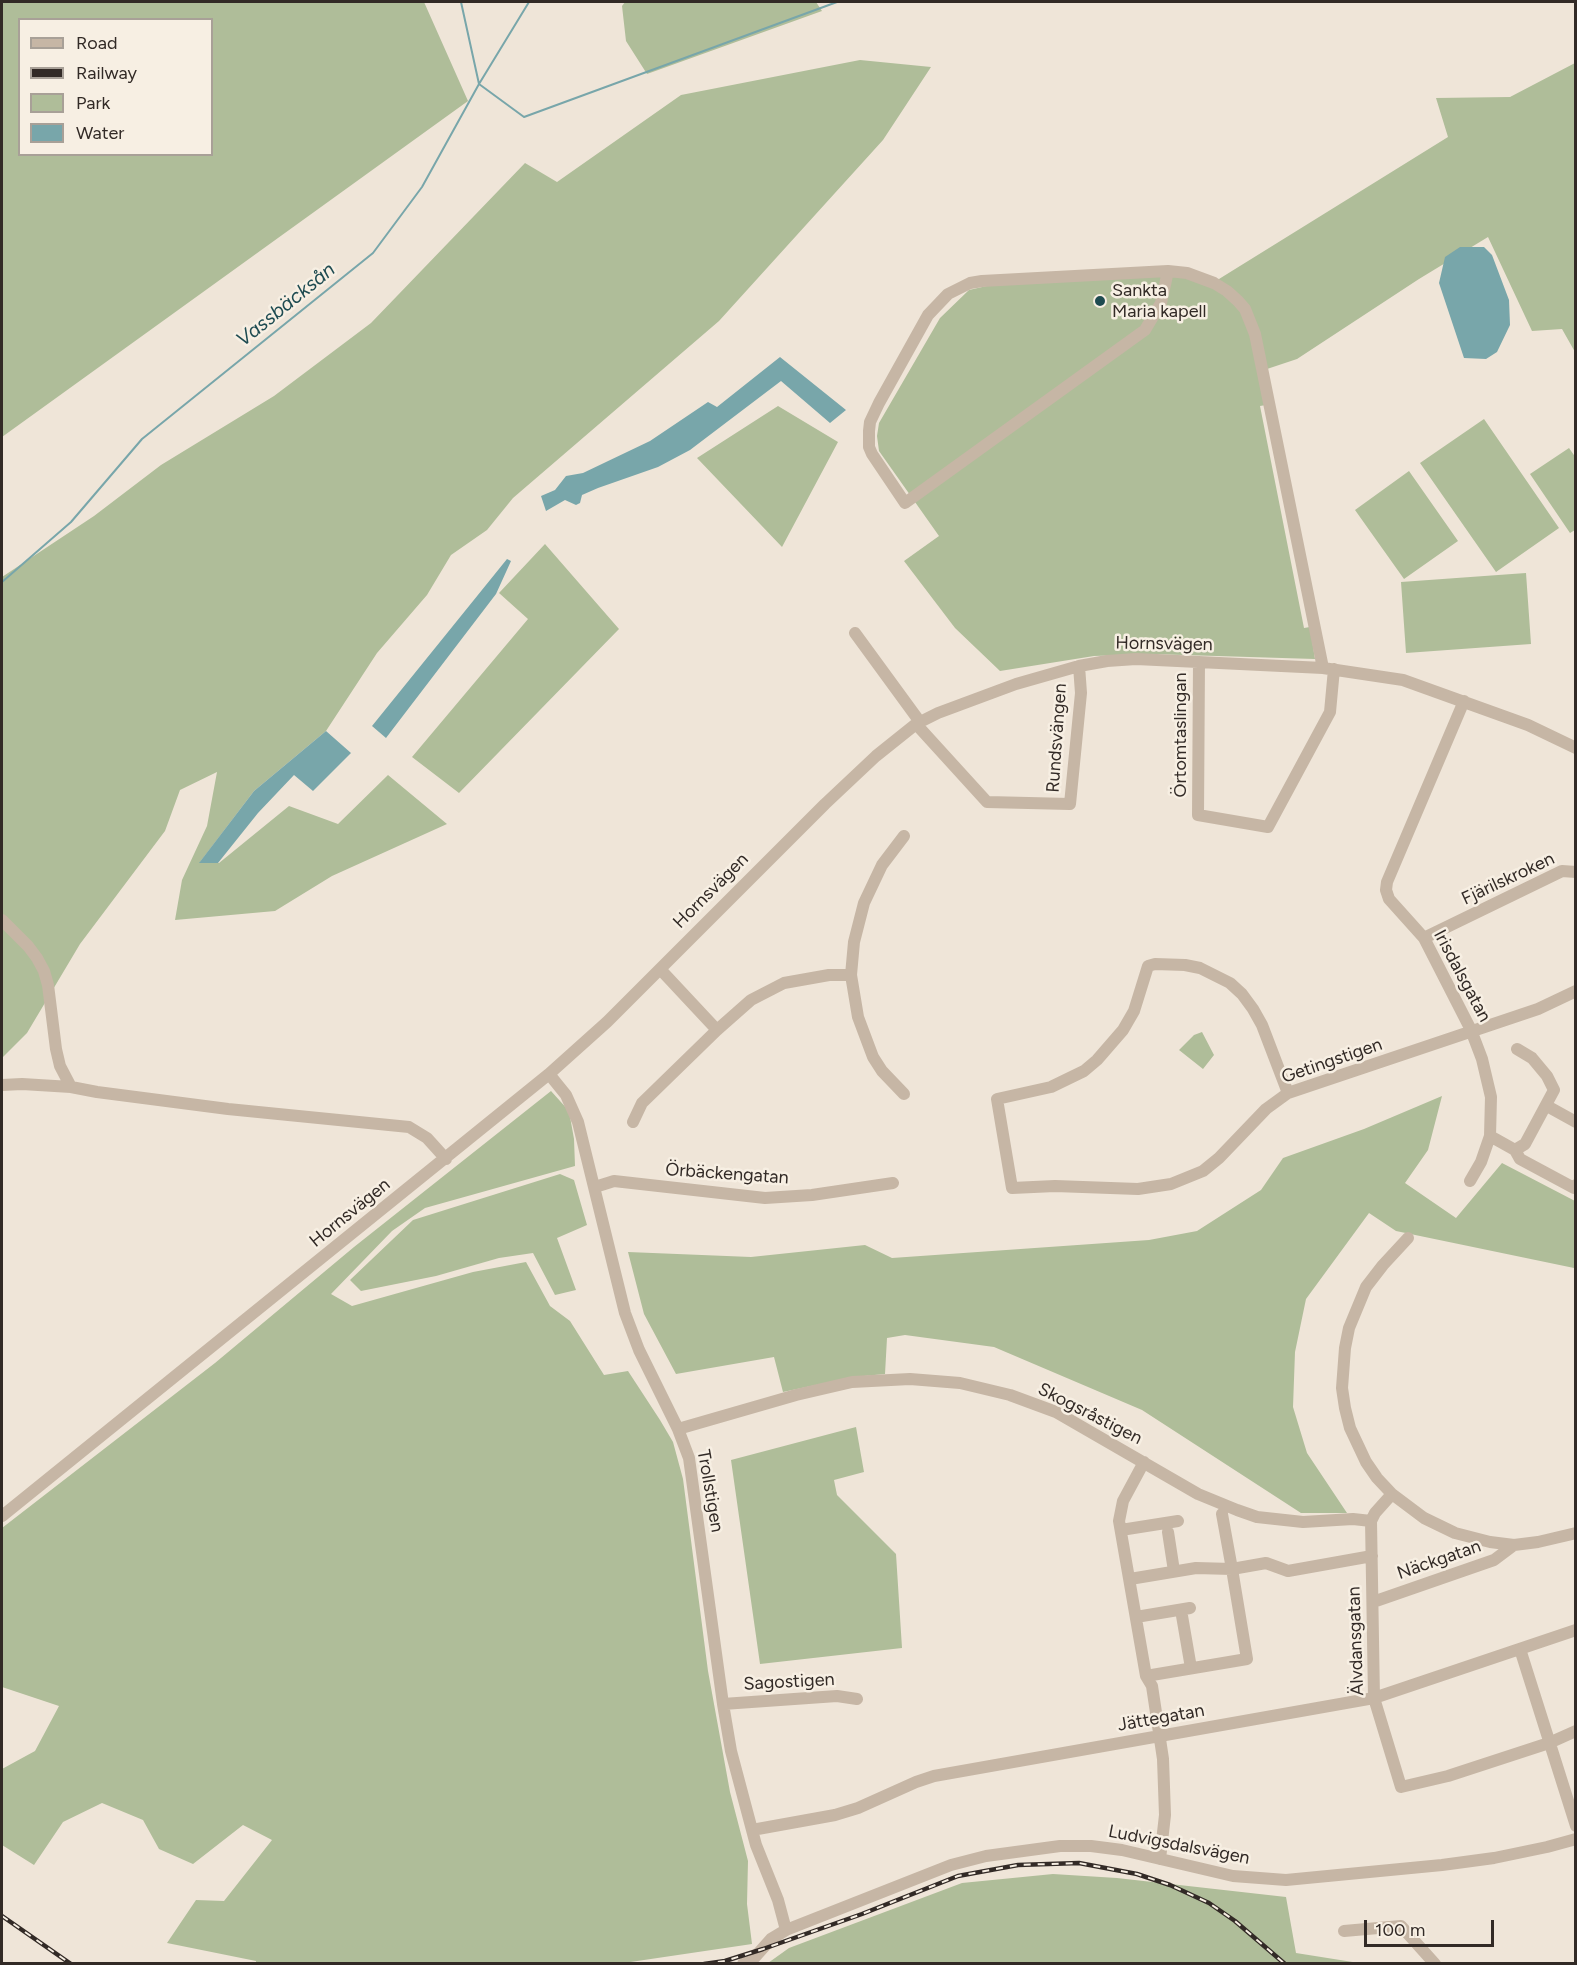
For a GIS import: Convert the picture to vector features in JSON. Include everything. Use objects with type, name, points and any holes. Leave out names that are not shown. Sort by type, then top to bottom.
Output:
[{"type":"street","points":[[1168,271],[1161,303],[1145,330],[905,503],[872,454],[868,439],[870,423],[928,315],[948,294],[970,283],[982,281],[1168,271],[1201,277],[1227,291],[1238,301],[1255,333],[1329,668]]},
{"type":"street","points":[[855,633],[919,723]]},
{"type":"street","name":"Hornsvägen","points":[[2,1516],[549,1074],[607,1022],[876,756],[919,723],[938,713],[1016,684],[1079,666],[1107,661],[1136,660],[1329,668],[1402,680],[1528,725],[1575,748]]},
{"type":"street","name":"Örtomtaslingan","points":[[1199,662],[1198,815],[1268,827],[1330,712],[1329,668]]},
{"type":"street","name":"Rundsvängen","points":[[919,723],[987,802],[1070,804],[1081,693],[1079,666]]},
{"type":"street","name":"Irisdalsgatan","points":[[1464,701],[1387,882],[1389,899],[1424,938],[1471,1030],[1482,1059],[1491,1097],[1490,1136],[1482,1162],[1470,1181]]},
{"type":"street","points":[[904,836],[882,865],[864,903],[856,932],[851,975],[858,1017],[873,1057],[882,1071],[904,1094]]},
{"type":"street","name":"Fjärilskroken","points":[[1424,938],[1562,871],[1575,872]]},
{"type":"street","points":[[2,920],[38,958],[44,971],[48,985],[56,1049],[60,1066],[71,1087]]},
{"type":"street","name":"Getingstigen","points":[[1288,1094],[1262,1025],[1242,994],[1230,983],[1200,968],[1185,965],[1155,964],[1149,966],[1134,1011],[1123,1030],[1091,1066],[1076,1076],[1051,1087],[998,1099],[1012,1188],[1055,1186],[1138,1188],[1171,1184],[1203,1171],[1219,1158],[1266,1109],[1288,1094],[1538,1009],[1575,991]]},
{"type":"street","points":[[660,969],[717,1030]]},
{"type":"street","points":[[633,1122],[642,1104],[751,1000],[784,983],[830,975],[851,975]]},
{"type":"street","points":[[1515,1150],[1526,1144],[1554,1090],[1547,1076],[1532,1058],[1517,1049]]},
{"type":"street","name":"Trollstigen","points":[[549,1074],[573,1108],[583,1136],[625,1313],[653,1381],[678,1429],[689,1458],[731,1751],[752,1830],[778,1900],[786,1930]]},
{"type":"street","points":[[2,1085],[71,1087],[228,1109],[409,1127],[427,1138],[446,1159]]},
{"type":"street","points":[[1546,1106],[1575,1122]]},
{"type":"street","points":[[1490,1136],[1515,1150],[1520,1159],[1574,1188],[1575,1185]]},
{"type":"street","name":"Örbäckengatan","points":[[595,1186],[614,1181],[765,1198],[812,1195],[893,1183]]},
{"type":"street","points":[[1408,1238],[1366,1287],[1349,1328],[1342,1367],[1342,1388],[1350,1428],[1366,1462],[1392,1494],[1424,1518],[1455,1533],[1490,1542],[1514,1545],[1575,1533]]},
{"type":"street","name":"Skogsråstigen","points":[[678,1429],[835,1385],[879,1380],[934,1381],[983,1388],[1035,1404],[1071,1420],[1198,1494],[1237,1510],[1257,1516],[1303,1522],[1353,1519],[1371,1521]]},
{"type":"street","points":[[1144,1462],[1123,1501],[1119,1521],[1146,1676],[1152,1686],[1163,1759],[1165,1815],[1160,1859]]},
{"type":"street","points":[[1371,1521],[1392,1494]]},
{"type":"street","points":[[1146,1676],[1247,1659],[1222,1514]]},
{"type":"street","points":[[1121,1530],[1178,1521]]},
{"type":"street","name":"Älvdansgatan","points":[[1371,1521],[1374,1698],[1401,1787],[1448,1776],[1549,1743],[1575,1731]]},
{"type":"street","points":[[1168,1532],[1174,1571]]},
{"type":"street","name":"Näckgatan","points":[[1373,1602],[1494,1560],[1514,1545]]},
{"type":"street","points":[[1130,1579],[1196,1568],[1232,1569],[1266,1563],[1288,1571],[1372,1556]]},
{"type":"street","points":[[1136,1617],[1186,1609],[1191,1668]]},
{"type":"street","name":"Jättegatan","points":[[752,1830],[835,1815],[858,1808],[934,1776],[1374,1698],[1575,1630]]},
{"type":"street","points":[[1520,1649],[1575,1826]]},
{"type":"street","name":"Sagostigen","points":[[723,1704],[837,1696],[857,1699]]},
{"type":"street","name":"Ludvigsdalsvägen","points":[[743,1964],[755,1957],[771,1939],[786,1930],[951,1865],[986,1856],[1060,1846],[1091,1846],[1122,1850],[1233,1876],[1286,1880],[1442,1865],[1504,1856],[1575,1839]]},
{"type":"street","points":[[1344,1931],[1401,1926],[1435,1964]]},
{"type":"green space","points":[[2,2],[424,2],[468,101],[2,437]]},
{"type":"green space","points":[[625,2],[816,2],[822,11],[647,74],[626,41],[622,6]]},
{"type":"green space","points":[[860,60],[931,67],[883,140],[719,321],[513,498],[487,530],[451,555],[427,595],[377,653],[326,731],[254,791],[200,862],[219,863],[289,806],[338,824],[388,775],[447,824],[332,876],[275,911],[175,920],[182,880],[207,826],[217,772],[180,790],[165,831],[80,944],[27,1033],[2,1058],[2,577],[94,516],[161,465],[274,396],[371,323],[525,163],[557,182],[681,95]]},
{"type":"green space","points":[[1575,63],[1575,352],[1562,329],[1532,331],[1488,237],[1297,359],[1258,372],[1266,405],[1260,406],[1304,628],[1310,627],[1315,659],[1151,654],[1094,656],[1000,671],[955,628],[904,561],[939,536],[879,451],[877,436],[879,423],[940,318],[969,290],[991,285],[1139,275],[1219,279],[1448,137],[1436,98],[1510,97]]},
{"type":"green space","points":[[778,406],[838,442],[782,547],[697,458]]},
{"type":"green space","points":[[1484,419],[1559,528],[1496,572],[1420,463]]},
{"type":"green space","points":[[1569,448],[1576,458],[1575,530],[1570,533],[1530,474]]},
{"type":"green space","points":[[1409,471],[1458,541],[1404,579],[1355,510]]},
{"type":"green space","points":[[545,544],[619,629],[459,793],[412,757],[528,619],[499,593]]},
{"type":"green space","points":[[1526,573],[1531,644],[1406,653],[1401,582]]},
{"type":"green space","points":[[1202,1032],[1214,1055],[1203,1069],[1179,1050],[1194,1035]]},
{"type":"green space","points":[[551,1091],[569,1111],[574,1139],[575,1166],[425,1208],[392,1231],[331,1294],[352,1306],[473,1272],[526,1262],[550,1306],[570,1321],[604,1375],[628,1371],[660,1420],[673,1442],[683,1479],[708,1671],[730,1792],[748,1861],[747,1904],[752,1944],[617,1964],[256,1964],[256,1961],[167,1943],[196,1900],[224,1901],[272,1840],[243,1825],[193,1864],[159,1849],[143,1820],[102,1803],[63,1822],[34,1865],[2,1845],[2,1769],[35,1751],[59,1706],[2,1687],[2,1528],[215,1363],[354,1247]]},
{"type":"green space","points":[[1442,1096],[1428,1150],[1405,1183],[1456,1218],[1502,1163],[1575,1201],[1576,1266],[1574,1268],[1396,1231],[1369,1213],[1306,1299],[1295,1352],[1293,1407],[1307,1453],[1347,1513],[1301,1513],[1142,1410],[994,1347],[905,1335],[887,1338],[885,1374],[854,1377],[783,1392],[774,1357],[676,1374],[644,1314],[628,1252],[751,1257],[865,1245],[892,1258],[1149,1240],[1197,1231],[1261,1190],[1283,1158],[1364,1129]]},
{"type":"green space","points":[[560,1174],[574,1180],[587,1225],[557,1238],[576,1290],[555,1295],[533,1253],[499,1258],[436,1276],[361,1291],[350,1280],[413,1220]]},
{"type":"green space","points":[[856,1427],[864,1472],[834,1480],[837,1495],[896,1554],[902,1648],[760,1664],[731,1460]]},
{"type":"green space","points":[[1053,1874],[1117,1878],[1286,1897],[1296,1953],[1359,1963],[768,1963],[789,1948],[962,1883]]},
{"type":"water","points":[[1460,247],[1484,247],[1492,255],[1509,300],[1510,325],[1497,352],[1486,359],[1464,358],[1439,283],[1445,257]]},
{"type":"water","points":[[780,357],[846,410],[830,423],[781,381],[690,450],[658,467],[582,495],[580,503],[576,505],[565,500],[546,511],[541,496],[555,490],[566,476],[583,473],[650,441],[708,402],[717,407]]},
{"type":"water","points":[[507,559],[511,561],[496,594],[386,738],[372,726]]},
{"type":"water","points":[[326,731],[351,753],[313,791],[294,775],[258,813],[218,863],[199,863],[254,791]]},
{"type":"waterway","points":[[461,2],[479,84],[524,117],[837,2]]},
{"type":"waterway","name":"Vassbäcksån","points":[[2,582],[71,522],[142,439],[373,253],[422,187],[479,84],[529,2]]},
{"type":"railway","points":[[704,1964],[725,1961],[763,1949],[862,1914],[958,1876],[1018,1865],[1079,1863],[1137,1874],[1170,1885],[1209,1903],[1235,1921],[1285,1964]]},
{"type":"railway","points":[[2,1916],[71,1964]]},
{"type":"place","name":"Sankta Maria kapell","points":[[1100,301]]}]
